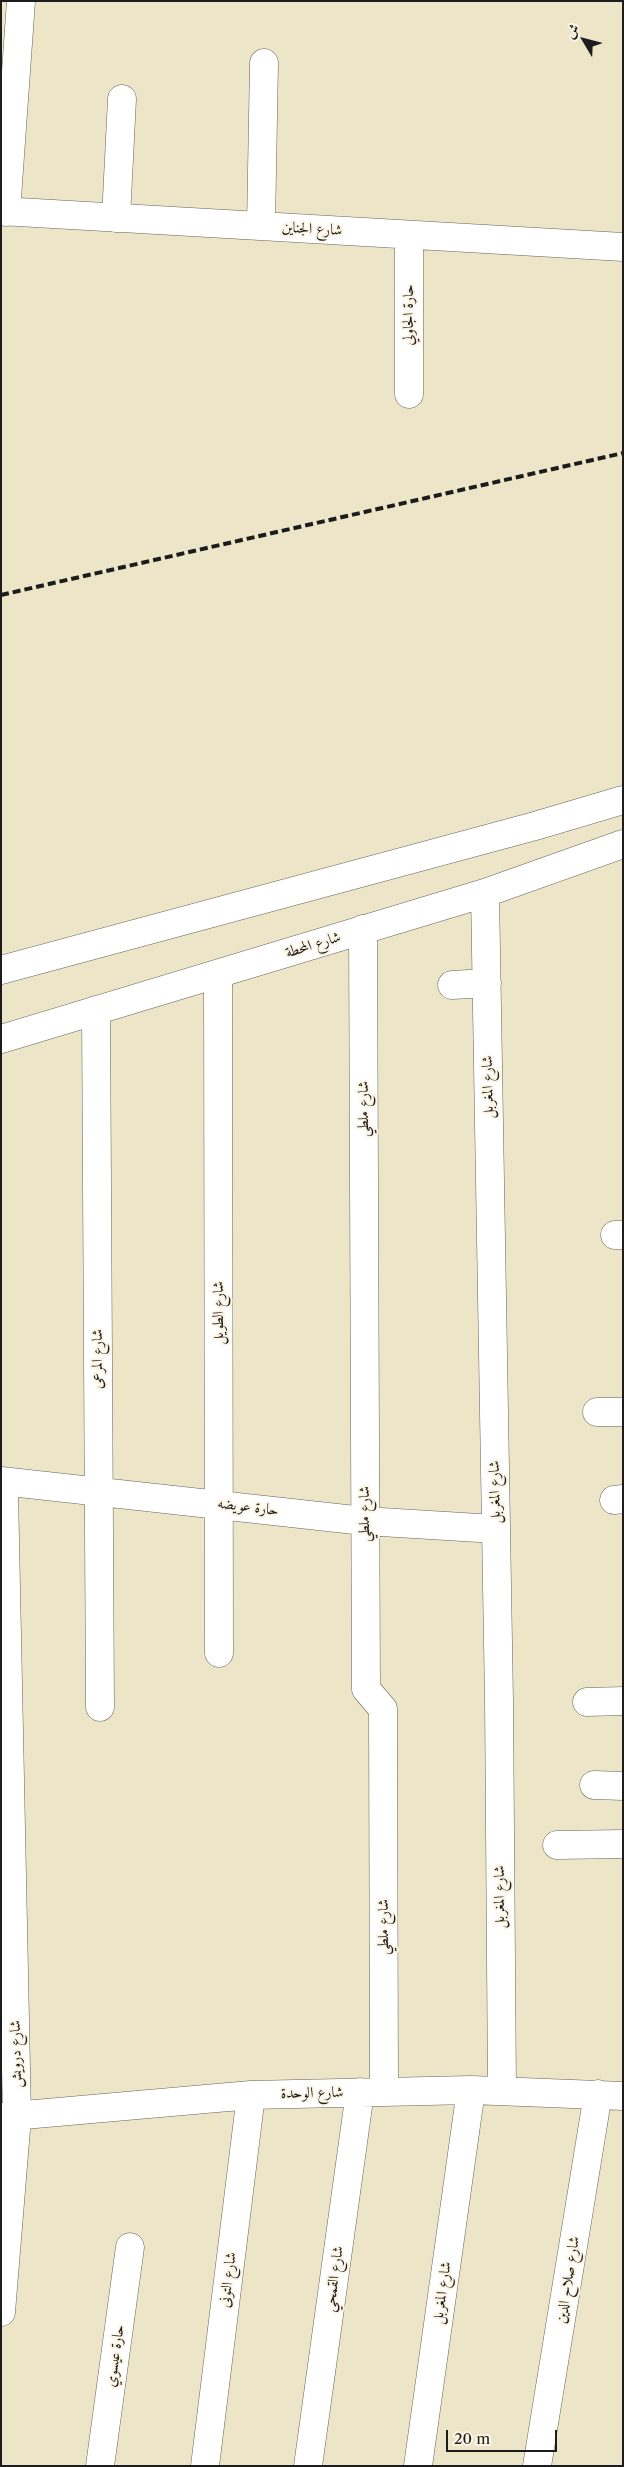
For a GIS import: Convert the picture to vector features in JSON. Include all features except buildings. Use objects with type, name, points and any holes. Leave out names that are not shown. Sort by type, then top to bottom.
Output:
[{"type":"street","points":[[4,211],[21,1]]},
{"type":"street","points":[[261,226],[264,63]]},
{"type":"street","points":[[116,218],[122,99]]},
{"type":"street","name":"شارع الجناين","points":[[4,211],[623,247]]},
{"type":"street","name":"حارة الجاولي","points":[[409,235],[409,394]]},
{"type":"street","points":[[1,970],[525,829],[623,800]]},
{"type":"street","name":"شارع المحطة","points":[[1,1039],[485,893],[623,844]]},
{"type":"street","name":"شارع المغربل","points":[[485,893],[496,1529],[502,2091]]},
{"type":"street","name":"شارع ملطي","points":[[363,929],[366,1689],[383,1709],[372,2092]]},
{"type":"street","name":"شارع الطويل","points":[[218,974],[220,1653]]},
{"type":"street","points":[[452,985],[487,983]]},
{"type":"street","name":"شارع المرعى","points":[[96,1010],[100,1707]]},
{"type":"street","name":"حارة عويضه","points":[[1,1482],[98,1490],[364,1521],[496,1529]]},
{"type":"street","name":"شارع درويش","points":[[1,1482],[4,1491],[9,2117],[1,2312]]},
{"type":"street","points":[[587,1702],[623,1701]]},
{"type":"street","points":[[594,1785],[623,1786]]},
{"type":"street","points":[[557,1844],[623,1844]]},
{"type":"street","name":"شارع المغربل","points":[[418,2466],[471,2090]]},
{"type":"street","name":"شارع الوحدة","points":[[9,2117],[251,2095],[471,2090],[611,2095]]},
{"type":"street","name":"شارع القمحي","points":[[308,2466],[372,2092]]},
{"type":"street","name":"شارع التونى","points":[[205,2466],[251,2095]]},
{"type":"street","name":"شارع صلاح الدين","points":[[537,2466],[611,2095]]},
{"type":"street","name":"حارة عيسوي","points":[[100,2466],[130,2246]]},
{"type":"railway","points":[[1,595],[623,453]]}]
